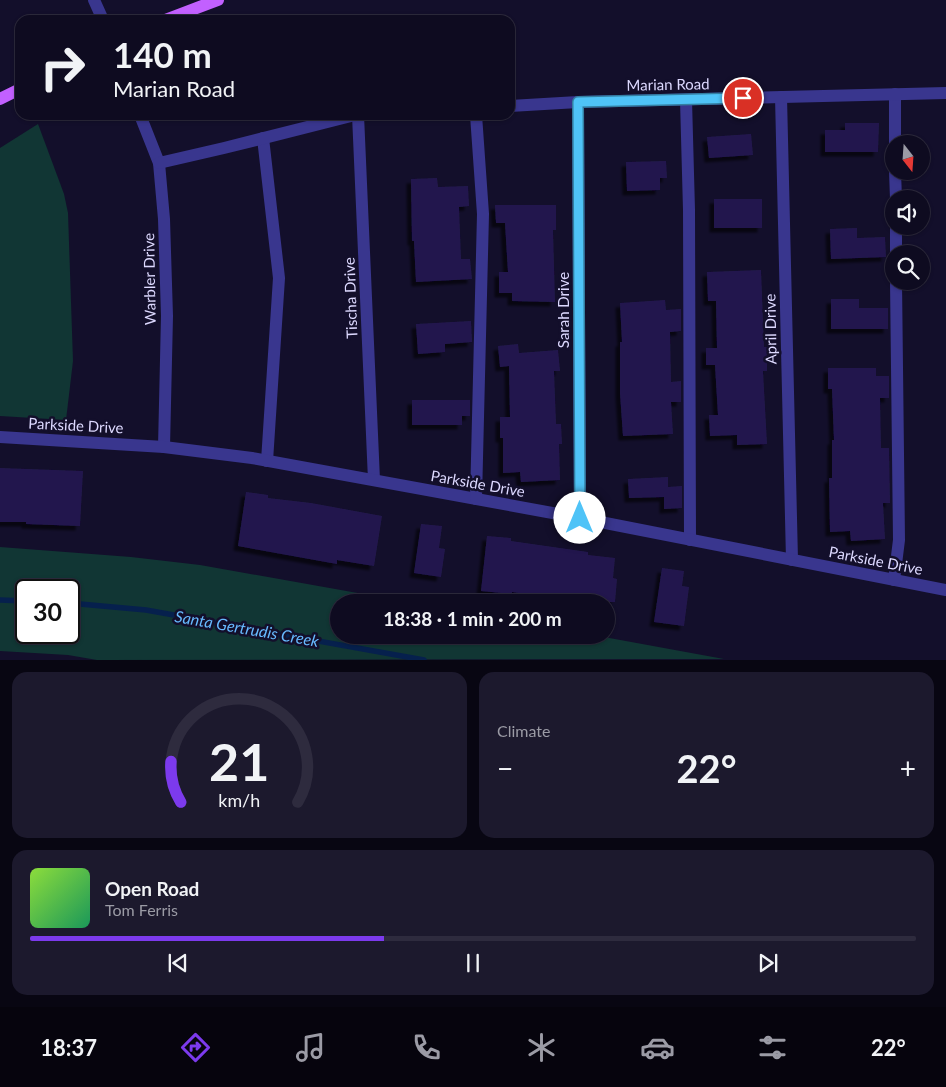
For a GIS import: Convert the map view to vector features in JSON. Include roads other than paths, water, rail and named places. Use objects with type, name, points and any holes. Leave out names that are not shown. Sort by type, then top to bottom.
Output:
[{"type":"main road","points":[[178,15],[218,0]]},
{"type":"main road","points":[[0,99],[15,92]]},
{"type":"street","points":[[94,0],[100,15]]},
{"type":"street","name":"Marian Road","points":[[515,106],[578,102],[946,93]]},
{"type":"street","points":[[894,94],[895,135]]},
{"type":"street","name":"April Drive","points":[[781,97],[792,560]]},
{"type":"street","points":[[686,100],[689,220],[690,540]]},
{"type":"street","name":"Sarah Drive","points":[[578,102],[580,518]]},
{"type":"street","name":"Warbler Drive","points":[[142,120],[159,162],[164,219],[167,316],[164,446]]},
{"type":"street","points":[[159,162],[337,120]]},
{"type":"street","name":"Tischa Drive","points":[[357,120],[374,480]]},
{"type":"street","points":[[476,120],[483,214],[476,499]]},
{"type":"street","points":[[263,138],[279,278],[267,461]]},
{"type":"street","points":[[894,580],[899,540],[896,290]]},
{"type":"street","name":"Parkside Drive","points":[[0,437],[164,446],[267,461],[580,518],[946,590]]},
{"type":"waterway","name":"Santa Gertrudis Creek","points":[[0,600],[15,601]]},
{"type":"waterway","name":"Santa Gertrudis Creek","points":[[80,604],[146,610],[424,660]]}]
